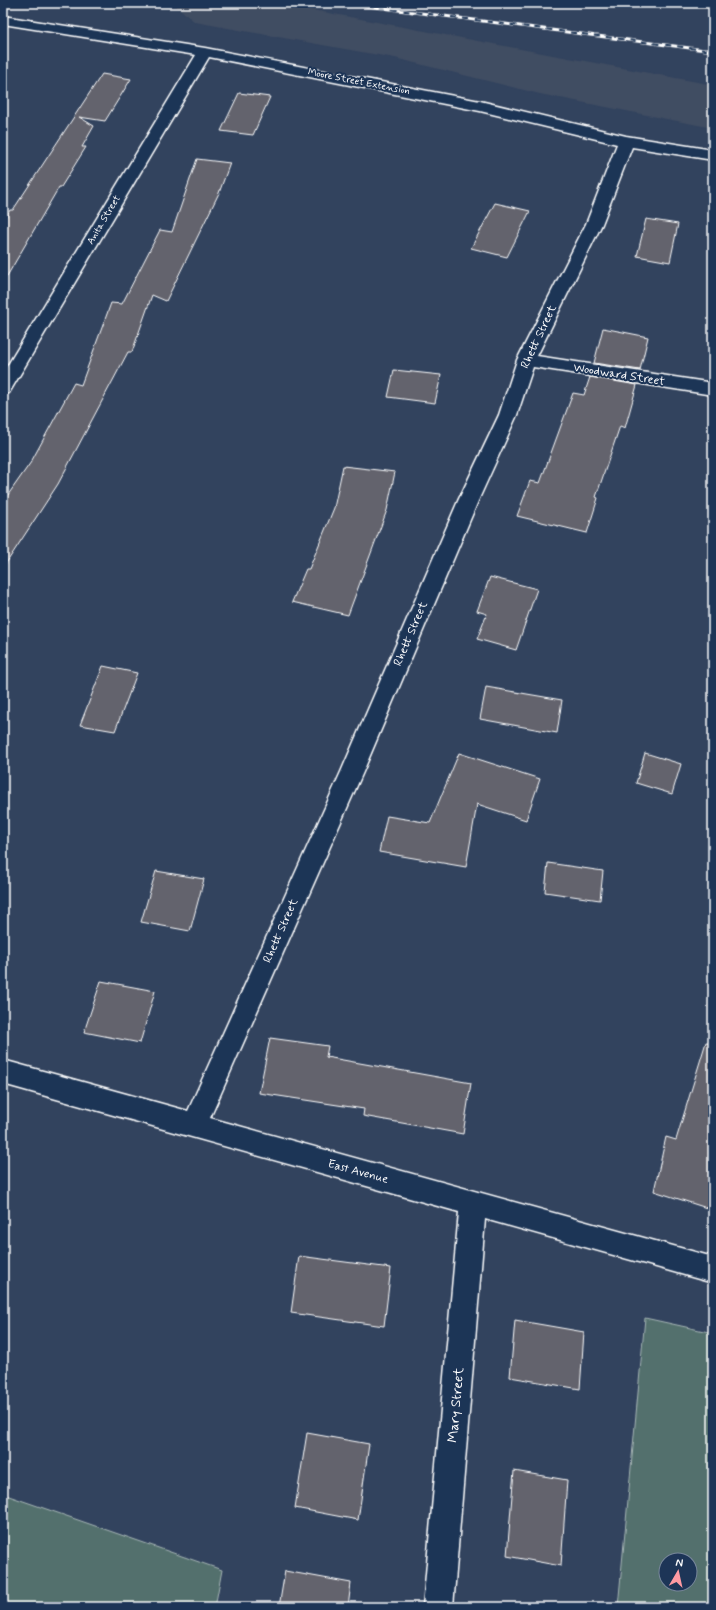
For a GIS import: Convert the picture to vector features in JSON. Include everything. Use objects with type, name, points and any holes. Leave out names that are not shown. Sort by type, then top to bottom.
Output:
[{"type":"street","name":"Moore Street Extension","points":[[3,20],[205,52],[480,106],[626,141],[713,155]]},
{"type":"street","name":"Anita Street","points":[[3,387],[205,52]]},
{"type":"street","name":"Rhett Street","points":[[194,1126],[352,772],[468,501],[508,415],[526,360],[594,224],[626,141]]},
{"type":"street","name":"Woodward Street","points":[[526,360],[713,389]]},
{"type":"street","name":"East Avenue","points":[[3,1072],[713,1270]]},
{"type":"street","name":"Mary Street","points":[[438,1607],[473,1204]]},
{"type":"shaded area","points":[[173,3],[275,3],[713,85],[713,128],[540,94],[395,58],[195,22]]},
{"type":"green space","points":[[645,1318],[713,1333],[713,1607],[618,1607]]},
{"type":"green space","points":[[3,1494],[222,1570],[215,1607],[3,1607]]},
{"type":"building","points":[[102,74],[131,79],[105,121],[79,117],[94,126],[82,147],[86,147],[61,187],[59,187],[3,283],[3,222],[10,210],[13,210]]},
{"type":"building","points":[[239,93],[270,97],[253,135],[221,131]]},
{"type":"building","points":[[197,159],[230,163],[219,193],[166,301],[152,295],[132,352],[128,352],[58,484],[3,568],[3,502],[31,462],[74,383],[81,385],[111,303],[122,304],[160,230],[172,232]]},
{"type":"building","points":[[495,203],[530,211],[507,257],[471,248]]},
{"type":"building","points":[[646,219],[678,224],[670,262],[637,256]]},
{"type":"building","points":[[603,328],[648,337],[640,370],[594,363]]},
{"type":"building","points":[[394,370],[441,375],[435,403],[388,397]]},
{"type":"building","points":[[590,377],[637,385],[625,428],[620,426],[596,497],[598,498],[587,533],[517,516],[530,481],[540,483],[573,393],[584,395]]},
{"type":"building","points":[[343,466],[395,472],[387,510],[348,615],[292,602],[306,569],[309,569],[334,508]]},
{"type":"building","points":[[490,577],[537,589],[516,650],[477,639],[487,614],[477,611]]},
{"type":"building","points":[[103,666],[137,673],[115,731],[80,725]]},
{"type":"building","points":[[486,687],[562,700],[557,733],[480,719]]},
{"type":"building","points":[[459,753],[540,779],[526,820],[477,804],[466,867],[379,852],[387,816],[430,823]]},
{"type":"building","points":[[645,753],[681,764],[672,794],[636,783]]},
{"type":"building","points":[[548,863],[603,871],[600,900],[545,892]]},
{"type":"building","points":[[156,871],[204,879],[190,931],[141,922]]},
{"type":"building","points":[[101,981],[155,991],[140,1043],[84,1032]]},
{"type":"building","points":[[270,1038],[328,1046],[326,1057],[471,1083],[463,1134],[363,1116],[364,1109],[259,1093]]},
{"type":"building","points":[[706,1042],[713,1043],[713,1210],[654,1191],[666,1137],[676,1140]]},
{"type":"building","points":[[299,1256],[391,1268],[384,1326],[291,1313]]},
{"type":"building","points":[[515,1320],[584,1332],[580,1389],[510,1377]]},
{"type":"building","points":[[307,1433],[369,1444],[358,1520],[295,1508]]},
{"type":"building","points":[[514,1471],[567,1480],[561,1566],[507,1556]]},
{"type":"building","points":[[285,1571],[351,1583],[348,1607],[279,1607]]},
{"type":"railway","points":[[344,3],[713,51]]}]
